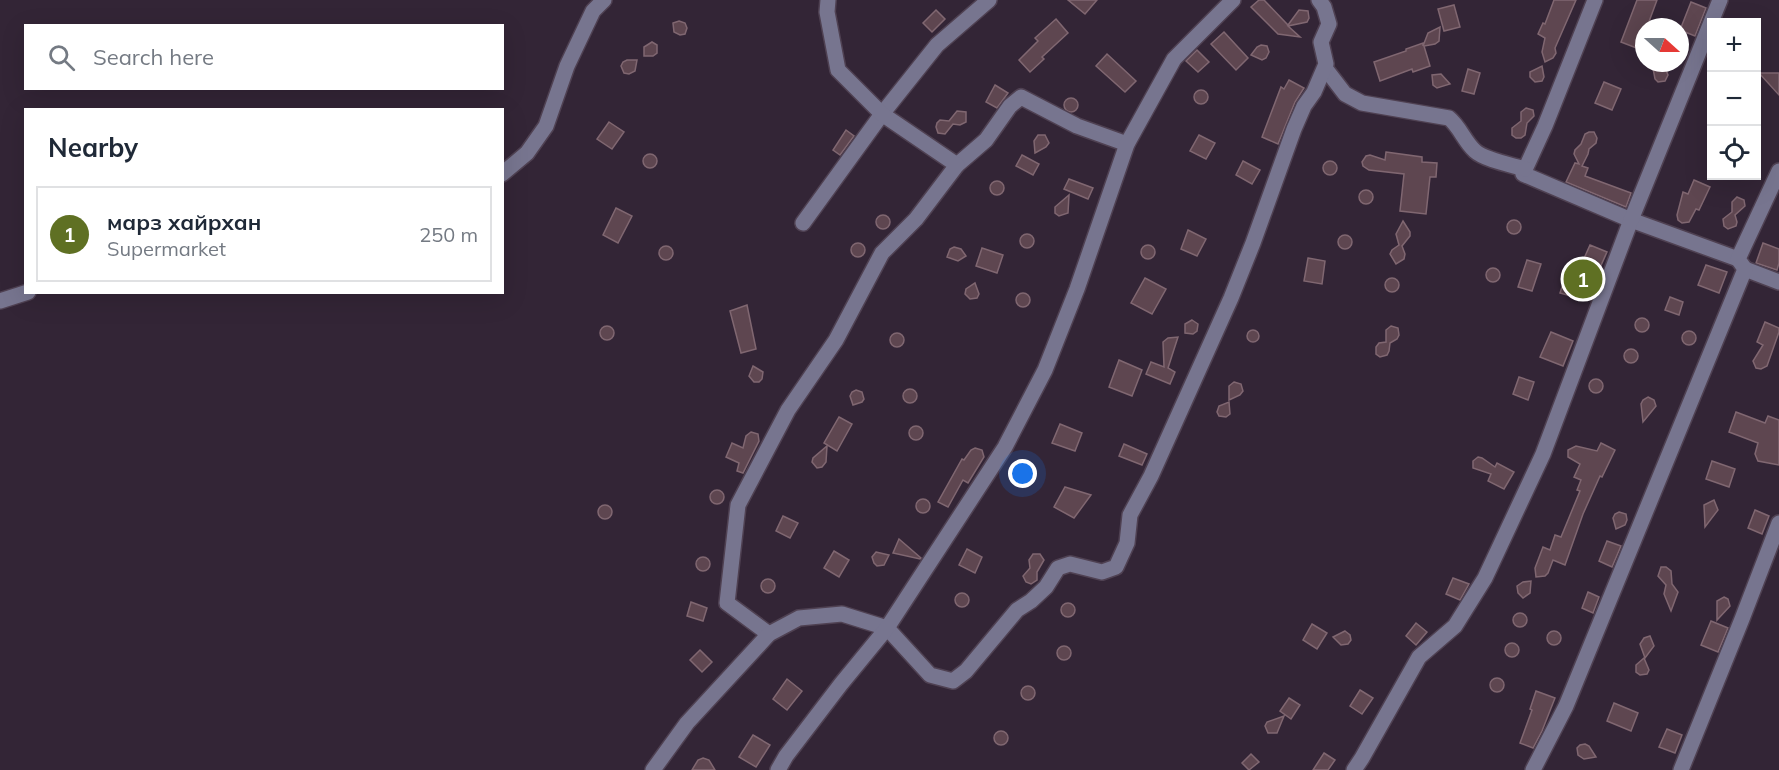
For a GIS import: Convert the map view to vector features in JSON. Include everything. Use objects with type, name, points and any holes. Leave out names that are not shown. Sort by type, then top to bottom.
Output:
[{"type":"street","points":[[504,172],[527,153],[546,126],[567,66],[593,11],[604,0]]},
{"type":"street","points":[[828,0],[827,12],[838,69],[882,114],[957,165]]},
{"type":"street","points":[[803,223],[882,114],[937,45],[989,0]]},
{"type":"street","points":[[778,770],[834,693],[887,628],[1005,447],[1045,370],[1077,289],[1127,144],[1174,59],[1233,0]]},
{"type":"street","points":[[653,770],[687,723],[769,634],[799,618],[842,614],[887,628],[930,675],[953,681],[966,671],[1017,610],[1046,587],[1058,568],[1070,564],[1102,572],[1116,567],[1127,543],[1130,515],[1151,476],[1231,298],[1294,129],[1325,68],[1322,42],[1329,24],[1324,7],[1319,0]]},
{"type":"street","points":[[1595,0],[1545,126],[1523,174],[1742,264],[1779,282]]},
{"type":"street","points":[[1354,770],[1419,657],[1455,626],[1485,578],[1543,454],[1631,220],[1720,0]]},
{"type":"street","points":[[1325,68],[1346,94],[1362,103],[1449,118],[1457,124],[1463,137],[1477,153],[1525,169]]},
{"type":"street","points":[[769,634],[727,603],[738,505],[788,410],[836,340],[882,253],[916,219],[957,165],[986,141],[1011,106],[1021,97],[1077,126],[1127,144]]},
{"type":"street","points":[[1533,770],[1566,706],[1779,171]]},
{"type":"street","points":[[0,301],[24,293]]},
{"type":"street","points":[[1681,770],[1779,523]]},
{"type":"building","points":[[1068,0],[1097,0],[1085,14]]},
{"type":"building","points":[[1259,0],[1264,0],[1288,25],[1299,10],[1308,11],[1307,22],[1288,26],[1300,37],[1278,34],[1251,7]]},
{"type":"building","points":[[1554,0],[1576,0],[1555,48],[1556,53],[1553,58],[1545,62],[1542,52],[1545,38],[1538,34],[1543,23],[1545,24]]},
{"type":"building","points":[[1637,0],[1657,0],[1650,18],[1635,18],[1635,47],[1621,42]]},
{"type":"building","points":[[1691,2],[1706,8],[1695,36],[1689,34],[1689,18],[1685,18]]},
{"type":"building","points":[[1454,5],[1460,27],[1444,31],[1438,9]]},
{"type":"building","points":[[936,10],[945,19],[932,32],[923,23]]},
{"type":"building","points":[[1056,19],[1068,33],[1042,57],[1044,59],[1030,72],[1019,60],[1038,41],[1035,38]]},
{"type":"building","points":[[679,21],[685,23],[687,28],[685,34],[680,35],[674,32],[673,23]]},
{"type":"building","points":[[1440,27],[1439,41],[1424,46],[1430,66],[1413,72],[1412,69],[1380,81],[1374,62],[1423,43],[1423,46],[1428,33]]},
{"type":"building","points":[[1224,32],[1248,58],[1236,70],[1211,44]]},
{"type":"building","points":[[652,42],[657,45],[657,53],[653,56],[644,56],[644,47]]},
{"type":"building","points":[[1261,45],[1267,46],[1269,52],[1262,60],[1251,55]]},
{"type":"building","points":[[1197,50],[1209,62],[1198,72],[1186,61]]},
{"type":"building","points":[[1107,54],[1136,81],[1125,92],[1096,66]]},
{"type":"building","points":[[627,60],[637,60],[635,71],[629,74],[624,73],[621,66]]},
{"type":"building","points":[[1542,66],[1544,77],[1542,81],[1535,82],[1530,77],[1530,72]]},
{"type":"building","points":[[1468,69],[1480,73],[1474,94],[1462,91]]},
{"type":"building","points":[[1654,72],[1667,72],[1665,81],[1658,82]]},
{"type":"building","points":[[1761,73],[1779,73],[1779,95],[1761,75]]},
{"type":"building","points":[[1441,74],[1450,84],[1437,88],[1433,85],[1432,75]]},
{"type":"building","points":[[1289,80],[1304,88],[1295,102],[1278,144],[1262,137],[1281,87],[1284,89]]},
{"type":"building","points":[[1604,82],[1621,89],[1612,110],[1595,103]]},
{"type":"building","points":[[995,85],[1008,93],[997,108],[986,102]]},
{"type":"building","points":[[1198,90],[1204,90],[1208,97],[1204,104],[1198,104],[1194,100],[1194,94]]},
{"type":"building","points":[[1071,98],[1076,100],[1078,105],[1076,110],[1071,112],[1066,110],[1064,105],[1066,100]]},
{"type":"building","points":[[1526,108],[1533,110],[1534,116],[1527,123],[1525,135],[1516,138],[1512,135],[1512,128],[1521,121],[1521,112]]},
{"type":"building","points":[[957,111],[966,112],[966,122],[960,125],[953,124],[945,134],[938,133],[937,123],[940,120],[949,121]]},
{"type":"building","points":[[609,122],[624,132],[612,149],[597,139]]},
{"type":"building","points":[[846,130],[854,136],[840,155],[833,150]]},
{"type":"building","points":[[1594,132],[1597,138],[1596,143],[1589,149],[1582,166],[1588,168],[1585,176],[1631,193],[1626,207],[1566,182],[1575,163],[1579,164],[1574,154],[1575,150],[1581,144],[1585,134]]},
{"type":"building","points":[[1038,135],[1045,135],[1049,143],[1035,153],[1034,141]]},
{"type":"building","points":[[1199,135],[1215,143],[1206,159],[1190,151]]},
{"type":"building","points":[[1386,152],[1422,157],[1422,162],[1437,163],[1436,177],[1430,177],[1426,214],[1400,211],[1404,174],[1369,170],[1363,166],[1362,162],[1366,156],[1370,155],[1385,160]]},
{"type":"building","points":[[647,154],[653,154],[657,161],[653,168],[647,168],[643,164],[643,158]]},
{"type":"building","points":[[1022,155],[1039,164],[1033,175],[1016,166]]},
{"type":"building","points":[[1243,161],[1260,170],[1252,184],[1236,175]]},
{"type":"building","points":[[1327,161],[1333,161],[1337,168],[1333,175],[1327,175],[1323,171],[1323,165]]},
{"type":"building","points":[[1069,179],[1093,188],[1088,199],[1064,189]]},
{"type":"building","points":[[1694,180],[1710,187],[1699,210],[1696,209],[1689,222],[1682,223],[1678,220],[1677,215],[1683,192],[1688,194]]},
{"type":"building","points":[[994,181],[1000,181],[1004,188],[1000,195],[994,195],[990,191],[990,185]]},
{"type":"building","points":[[1363,190],[1369,190],[1373,197],[1369,204],[1363,204],[1359,200],[1359,194]]},
{"type":"building","points":[[1069,195],[1068,213],[1059,216],[1055,213],[1055,207]]},
{"type":"building","points":[[1737,197],[1744,200],[1745,206],[1735,215],[1736,226],[1728,229],[1724,226],[1723,219],[1732,212],[1732,202]]},
{"type":"building","points":[[616,208],[632,216],[618,243],[603,235]]},
{"type":"building","points":[[880,215],[886,215],[890,222],[886,229],[880,229],[876,225],[876,219]]},
{"type":"building","points":[[1511,220],[1517,220],[1521,227],[1517,234],[1511,234],[1507,230],[1507,224]]},
{"type":"building","points":[[1403,221],[1410,236],[1402,246],[1404,259],[1396,264],[1390,254],[1399,245],[1396,234]]},
{"type":"building","points":[[1188,230],[1206,239],[1197,256],[1181,249]]},
{"type":"building","points":[[1024,234],[1030,234],[1034,241],[1030,248],[1024,248],[1020,244],[1020,238]]},
{"type":"building","points":[[1342,235],[1348,235],[1352,242],[1348,249],[1342,249],[1338,245],[1338,239]]},
{"type":"building","points":[[855,243],[861,243],[865,250],[861,257],[855,257],[851,253],[851,247]]},
{"type":"building","points":[[1763,243],[1779,249],[1777,270],[1756,263]]},
{"type":"building","points":[[1145,245],[1151,245],[1155,252],[1151,259],[1145,259],[1141,255],[1141,249]]},
{"type":"building","points":[[1590,245],[1607,252],[1589,292],[1575,287],[1571,296],[1560,293],[1568,269],[1578,272]]},
{"type":"building","points":[[663,246],[669,246],[673,253],[669,260],[663,260],[659,256],[659,250]]},
{"type":"building","points":[[954,247],[961,249],[966,256],[958,261],[947,257],[950,249]]},
{"type":"building","points":[[982,248],[1003,255],[997,273],[976,266]]},
{"type":"building","points":[[1308,258],[1325,261],[1322,284],[1304,281]]},
{"type":"building","points":[[1527,260],[1541,264],[1532,291],[1518,287]]},
{"type":"building","points":[[1706,265],[1727,272],[1719,293],[1698,285]]},
{"type":"building","points":[[1490,268],[1496,268],[1500,275],[1496,282],[1490,282],[1486,278],[1486,272]]},
{"type":"building","points":[[1145,278],[1166,289],[1152,314],[1131,303]]},
{"type":"building","points":[[1389,278],[1395,278],[1399,285],[1395,292],[1389,292],[1385,288],[1385,282]]},
{"type":"building","points":[[975,283],[979,294],[977,298],[970,299],[965,294],[966,289]]},
{"type":"building","points":[[1020,293],[1026,293],[1030,300],[1026,307],[1020,307],[1016,303],[1016,297]]},
{"type":"building","points":[[1670,297],[1683,302],[1679,315],[1665,310]]},
{"type":"building","points":[[747,305],[756,349],[741,353],[730,311]]},
{"type":"building","points":[[1639,318],[1645,318],[1649,325],[1645,332],[1639,332],[1635,328],[1635,322]]},
{"type":"building","points":[[1192,320],[1198,324],[1197,331],[1193,334],[1185,333],[1185,324]]},
{"type":"building","points":[[1765,322],[1779,328],[1779,332],[1767,366],[1761,369],[1756,368],[1753,361],[1763,345],[1757,342]]},
{"type":"building","points":[[604,326],[610,326],[614,333],[610,340],[604,340],[600,336],[600,330]]},
{"type":"building","points":[[1391,326],[1398,328],[1399,335],[1390,343],[1387,355],[1380,357],[1376,354],[1376,347],[1379,343],[1386,342],[1386,330]]},
{"type":"building","points":[[1255,330],[1258,331],[1258,341],[1251,342],[1248,341],[1247,334],[1248,331]]},
{"type":"building","points":[[1686,331],[1692,331],[1696,338],[1692,345],[1686,345],[1682,341],[1682,335]]},
{"type":"building","points":[[1551,332],[1573,341],[1563,366],[1540,357]]},
{"type":"building","points":[[894,333],[900,333],[904,340],[900,347],[894,347],[890,343],[890,337]]},
{"type":"building","points":[[1178,337],[1168,368],[1175,372],[1170,384],[1146,374],[1151,362],[1164,367],[1163,342],[1168,338]]},
{"type":"building","points":[[1628,349],[1634,349],[1638,356],[1634,363],[1628,363],[1624,359],[1624,353]]},
{"type":"building","points":[[1119,360],[1142,370],[1132,396],[1109,387]]},
{"type":"building","points":[[753,366],[763,372],[759,382],[754,382],[749,376]]},
{"type":"building","points":[[1519,377],[1534,382],[1528,400],[1513,394]]},
{"type":"building","points":[[1593,379],[1599,379],[1603,386],[1599,393],[1593,393],[1589,389],[1589,383]]},
{"type":"building","points":[[1234,382],[1241,384],[1243,391],[1229,400],[1229,386]]},
{"type":"building","points":[[907,389],[913,389],[917,396],[913,403],[907,403],[903,399],[903,393]]},
{"type":"building","points":[[856,390],[862,392],[864,399],[853,405],[850,396]]},
{"type":"building","points":[[1648,397],[1654,400],[1656,406],[1643,422],[1641,404]]},
{"type":"building","points":[[1229,402],[1230,414],[1226,417],[1219,416],[1217,412],[1219,406]]},
{"type":"building","points":[[1736,412],[1765,423],[1768,416],[1779,420],[1779,465],[1758,461],[1755,454],[1758,443],[1729,432]]},
{"type":"building","points":[[839,417],[852,424],[837,451],[824,443]]},
{"type":"building","points":[[1060,424],[1082,433],[1075,451],[1052,443]]},
{"type":"building","points":[[913,426],[919,426],[923,433],[919,440],[913,440],[909,436],[909,430]]},
{"type":"building","points":[[751,432],[758,434],[759,441],[743,473],[737,471],[739,463],[726,457],[732,443],[743,448],[746,436]]},
{"type":"building","points":[[1601,443],[1615,450],[1583,514],[1565,565],[1553,560],[1545,576],[1536,577],[1535,568],[1543,547],[1550,550],[1555,535],[1561,537],[1580,491],[1577,490],[1581,480],[1574,477],[1580,464],[1568,457],[1568,450],[1576,446],[1597,451]]},
{"type":"building","points":[[1124,444],[1147,454],[1142,465],[1119,456]]},
{"type":"building","points":[[827,446],[826,462],[822,467],[817,468],[812,462],[813,458]]},
{"type":"building","points":[[975,448],[982,450],[984,457],[968,483],[963,480],[948,507],[938,502],[962,459],[964,460]]},
{"type":"building","points":[[1478,457],[1495,467],[1497,463],[1514,472],[1504,489],[1488,481],[1491,474],[1473,468],[1473,461]]},
{"type":"building","points":[[1712,461],[1735,469],[1729,487],[1706,479]]},
{"type":"building","points":[[1065,487],[1091,495],[1074,518],[1054,507]]},
{"type":"building","points":[[714,490],[720,490],[724,497],[720,504],[714,504],[710,500],[710,494]]},
{"type":"building","points":[[920,499],[926,499],[930,506],[926,513],[920,513],[916,509],[916,503]]},
{"type":"building","points":[[1714,500],[1718,510],[1705,527],[1704,505]]},
{"type":"building","points":[[602,505],[608,505],[612,512],[608,519],[602,519],[598,515],[598,509]]},
{"type":"building","points":[[1755,510],[1769,516],[1762,534],[1748,528]]},
{"type":"building","points":[[1619,512],[1626,514],[1627,520],[1625,525],[1616,529],[1613,518]]},
{"type":"building","points":[[783,516],[798,523],[790,538],[776,531]]},
{"type":"building","points":[[899,539],[921,558],[893,553]]},
{"type":"building","points":[[1607,541],[1621,546],[1612,567],[1599,561]]},
{"type":"building","points":[[967,549],[982,557],[975,573],[959,565]]},
{"type":"building","points":[[834,551],[849,560],[839,577],[824,568]]},
{"type":"building","points":[[876,552],[889,555],[884,565],[877,566],[874,563],[872,557]]},
{"type":"building","points":[[1033,554],[1040,554],[1044,560],[1037,572],[1037,580],[1031,584],[1026,582],[1023,576],[1030,568],[1029,560]]},
{"type":"building","points":[[700,557],[706,557],[710,564],[706,571],[700,571],[696,567],[696,561]]},
{"type":"building","points":[[1661,567],[1666,567],[1671,571],[1672,584],[1678,592],[1671,611],[1664,594],[1666,585],[1658,576]]},
{"type":"building","points":[[1453,578],[1469,584],[1460,600],[1446,594]]},
{"type":"building","points":[[765,579],[771,579],[775,586],[771,593],[765,593],[761,589],[761,583]]},
{"type":"building","points":[[1531,581],[1530,593],[1523,598],[1518,593],[1517,586]]},
{"type":"building","points":[[1588,592],[1599,597],[1593,613],[1582,608]]},
{"type":"building","points":[[959,593],[965,593],[969,600],[965,607],[959,607],[955,603],[955,597]]},
{"type":"building","points":[[1724,597],[1728,599],[1730,606],[1717,620],[1717,601]]},
{"type":"building","points":[[691,602],[707,608],[703,621],[687,616]]},
{"type":"building","points":[[1065,603],[1071,603],[1075,610],[1071,617],[1065,617],[1061,613],[1061,607]]},
{"type":"building","points":[[1517,613],[1523,613],[1527,620],[1523,627],[1517,627],[1513,623],[1513,617]]},
{"type":"building","points":[[1711,621],[1728,628],[1718,652],[1701,645]]},
{"type":"building","points":[[1416,623],[1427,632],[1416,645],[1406,636]]},
{"type":"building","points":[[1312,624],[1327,633],[1317,649],[1303,640]]},
{"type":"building","points":[[1345,631],[1350,635],[1351,640],[1348,644],[1341,645],[1333,637]]},
{"type":"building","points":[[1551,631],[1557,631],[1561,638],[1557,645],[1551,645],[1547,641],[1547,635]]},
{"type":"building","points":[[1650,636],[1654,646],[1645,658],[1640,644],[1644,638]]},
{"type":"building","points":[[1509,643],[1515,643],[1519,650],[1515,657],[1509,657],[1505,653],[1505,647]]},
{"type":"building","points":[[1061,646],[1067,646],[1071,653],[1067,660],[1061,660],[1057,656],[1057,650]]},
{"type":"building","points":[[700,650],[712,662],[702,672],[690,660]]},
{"type":"building","points":[[1644,658],[1649,670],[1647,674],[1640,675],[1636,672],[1636,665]]},
{"type":"building","points":[[1494,678],[1500,678],[1504,685],[1500,692],[1494,692],[1490,688],[1490,682]]},
{"type":"building","points":[[787,679],[802,691],[787,710],[773,699]]},
{"type":"building","points":[[1025,686],[1031,686],[1035,693],[1031,700],[1025,700],[1021,696],[1021,690]]},
{"type":"building","points":[[1360,690],[1373,698],[1362,714],[1350,706]]},
{"type":"building","points":[[1536,691],[1555,698],[1533,748],[1520,743]]},
{"type":"building","points":[[1289,698],[1300,705],[1291,719],[1280,711]]},
{"type":"building","points":[[1614,703],[1638,713],[1631,731],[1607,721]]},
{"type":"building","points":[[1284,716],[1277,733],[1268,733],[1265,726],[1267,722]]},
{"type":"building","points":[[1667,729],[1682,735],[1675,753],[1659,747]]},
{"type":"building","points":[[998,731],[1004,731],[1008,738],[1004,745],[998,745],[994,741],[994,735]]},
{"type":"building","points":[[753,735],[770,745],[756,767],[739,757]]},
{"type":"building","points":[[1585,744],[1596,757],[1584,759],[1578,755],[1577,748]]},
{"type":"building","points":[[1324,753],[1335,760],[1328,770],[1313,770]]},
{"type":"building","points":[[1251,754],[1259,762],[1249,770],[1242,763]]},
{"type":"building","points":[[703,758],[709,760],[715,770],[692,770],[698,760]]},
{"type":"place","name":"марз хайрхан","points":[[1583,279]]}]
